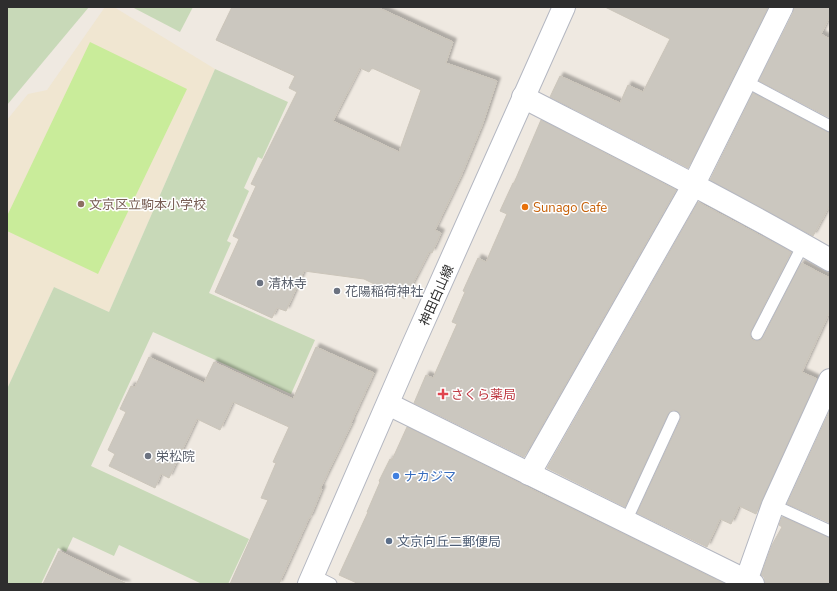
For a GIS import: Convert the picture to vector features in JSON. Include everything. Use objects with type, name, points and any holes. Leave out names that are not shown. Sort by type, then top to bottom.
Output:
[{"type":"street","name":"神田白山線","points":[[318,581],[388,404],[564,7]]},
{"type":"street","points":[[529,474],[693,186],[782,7]]},
{"type":"street","points":[[524,97],[803,244],[830,260]]},
{"type":"street","points":[[388,404],[748,583],[773,505],[830,380]]},
{"type":"lane","points":[[745,81],[830,126]]},
{"type":"lane","points":[[757,334],[803,244]]},
{"type":"lane","points":[[626,521],[674,417]]},
{"type":"lane","points":[[773,505],[830,531]]},
{"type":"shaded area","name":"文京区立駒本小学校","points":[[105,7],[114,7],[215,69],[109,312],[54,287],[7,389],[7,120],[28,94],[47,90]]},
{"type":"green space","points":[[7,7],[89,7],[7,105]]},
{"type":"green space","points":[[132,7],[193,7],[180,32]]},
{"type":"green space","points":[[90,42],[187,89],[98,274],[7,231],[7,216]]},
{"type":"green space","points":[[215,69],[288,102],[262,159],[258,157],[244,188],[249,191],[227,241],[231,243],[209,293],[315,340],[291,394],[153,332],[91,466],[249,539],[228,584],[202,584],[119,545],[114,556],[73,537],[66,552],[58,548],[41,584],[7,584],[7,389],[54,287],[109,312]]},
{"type":"building","points":[[232,7],[377,7],[453,42],[446,63],[497,81],[483,123],[461,176],[435,230],[441,233],[432,253],[429,252],[405,299],[364,279],[304,271],[286,311],[277,308],[272,318],[215,292],[239,239],[233,236],[256,186],[251,184],[297,92],[289,88],[295,76],[216,40]],"holes":[[[360,68],[369,72],[372,68],[421,90],[399,152],[333,121]]]},
{"type":"building","points":[[605,7],[768,7],[688,168],[550,97],[560,76],[620,103],[628,85],[643,92],[670,39]]},
{"type":"building","points":[[794,7],[830,7],[830,16],[821,34],[830,39],[830,118],[759,81],[793,13]]},
{"type":"building","points":[[753,93],[830,133],[830,205],[813,236],[710,180]]},
{"type":"building","points":[[541,120],[676,190],[524,457],[414,403],[426,375],[433,378],[457,324],[452,322],[465,292],[463,291],[478,258],[486,262],[507,214],[500,211],[514,183]]},
{"type":"building","points":[[698,202],[791,252],[751,331],[750,335],[753,340],[758,341],[763,337],[801,263],[830,278],[830,311],[802,372],[817,379],[756,514],[739,506],[731,524],[720,519],[707,547],[637,513],[680,420],[681,416],[677,411],[673,410],[668,414],[625,507],[547,468]]},
{"type":"building","points":[[316,347],[374,373],[320,489],[322,489],[310,518],[279,584],[230,584],[268,500],[261,498],[276,463],[273,462],[289,427],[233,402],[220,430],[197,419],[169,478],[161,474],[155,488],[109,466],[115,454],[108,450],[126,412],[120,409],[131,386],[135,387],[149,357],[204,383],[214,362],[293,399]]},
{"type":"building","points":[[830,410],[830,523],[787,504]]},
{"type":"building","points":[[407,427],[725,584],[359,584],[339,575],[368,512],[380,482],[379,481],[390,459],[392,460]]},
{"type":"building","points":[[782,517],[830,538],[830,584],[765,584],[764,577],[761,575],[772,545],[782,527],[779,525]]},
{"type":"building","points":[[59,551],[127,584],[43,584]]},
{"type":"place","name":"文京区立駒本小学校","points":[[81,204]]},
{"type":"place","name":"Sunago Cafe","points":[[525,207]]},
{"type":"place","name":"清林寺","points":[[260,283]]},
{"type":"place","name":"花陽稲荷神社","points":[[337,291]]},
{"type":"place","name":"さくら薬局","points":[[443,394]]},
{"type":"place","name":"栄松院","points":[[148,456]]},
{"type":"place","name":"ナカジマ","points":[[396,476]]},
{"type":"place","name":"文京向丘二郵便局","points":[[389,541]]}]
